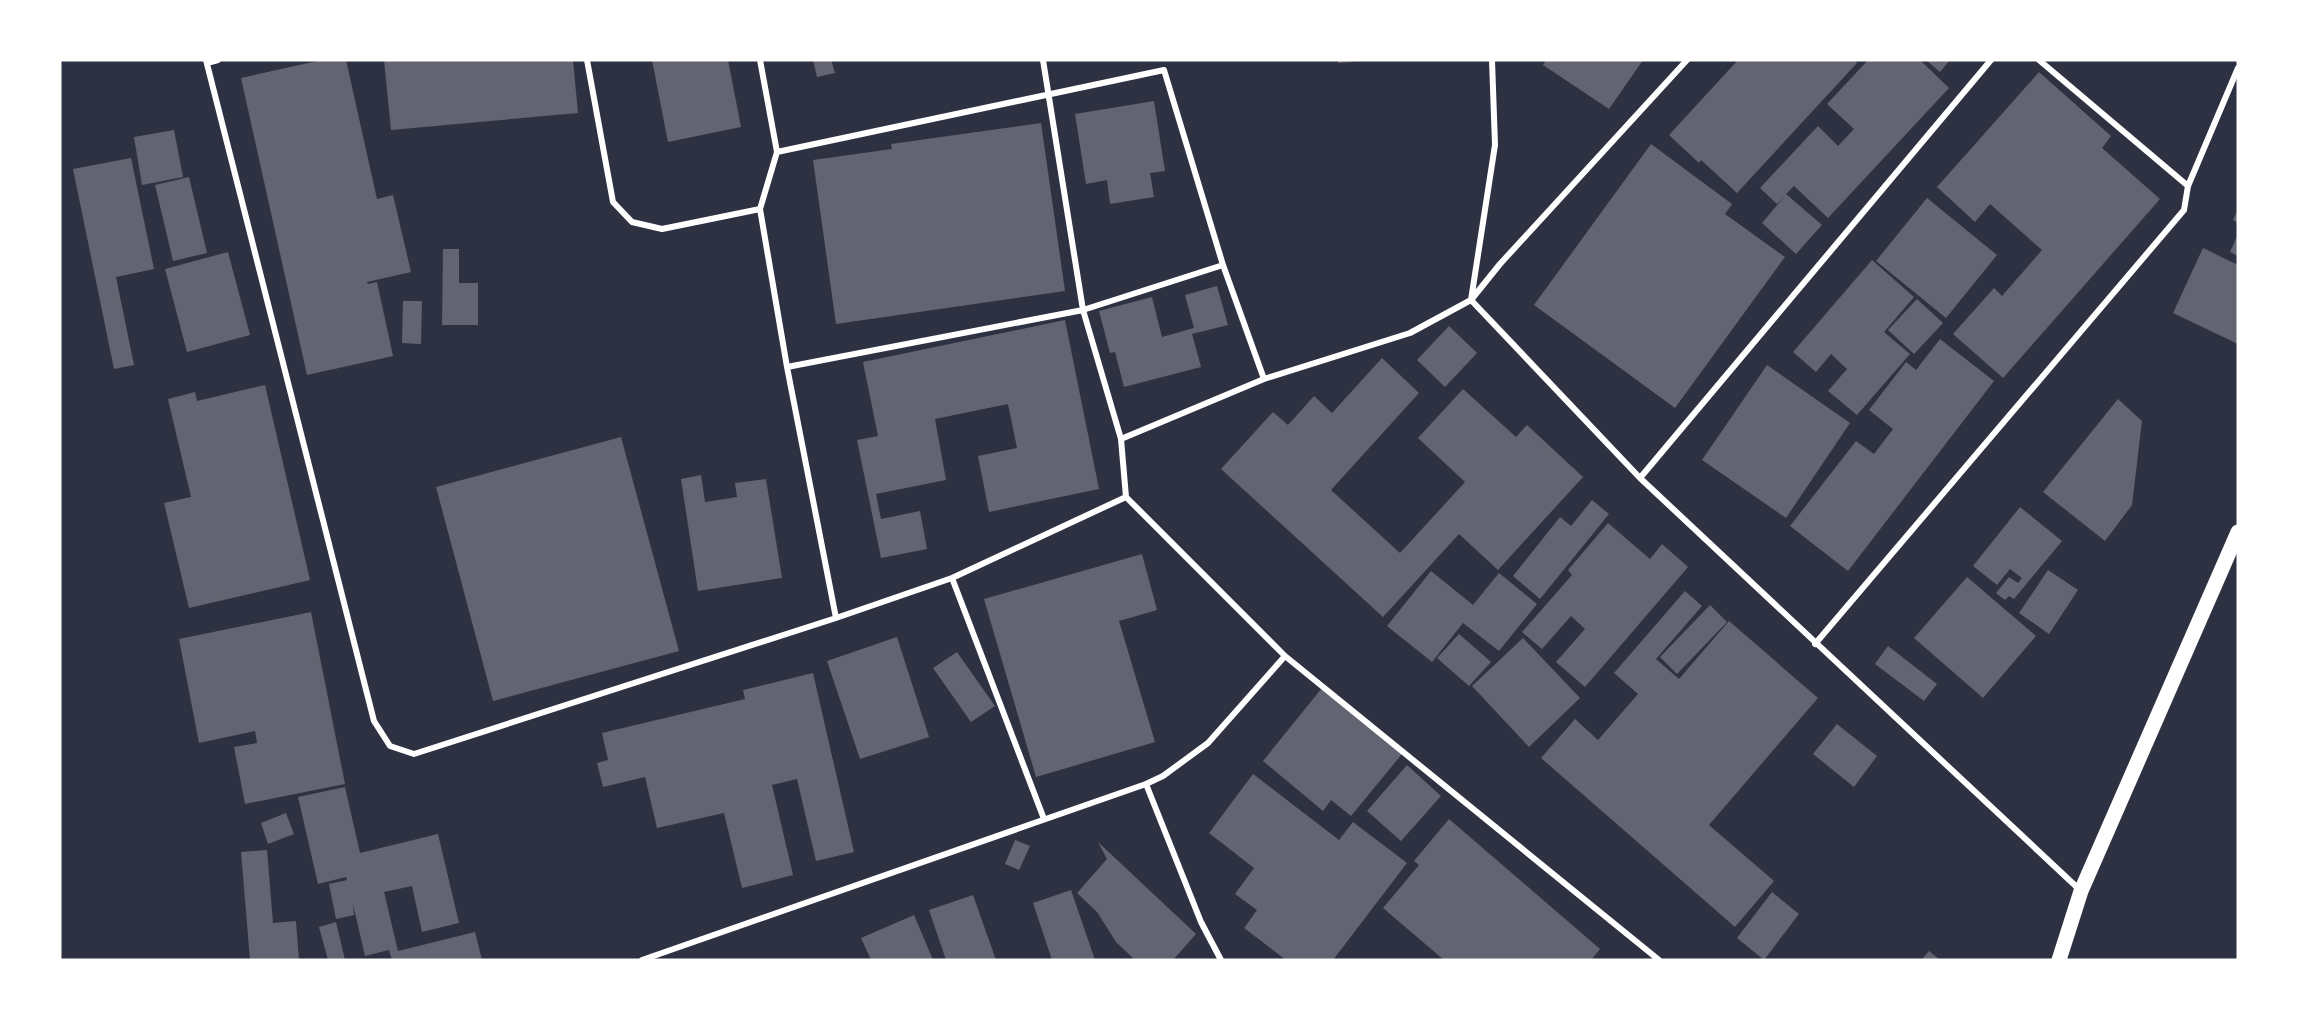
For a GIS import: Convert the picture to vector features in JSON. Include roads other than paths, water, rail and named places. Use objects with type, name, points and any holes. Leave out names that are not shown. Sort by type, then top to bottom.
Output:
[{"type":"main road","points":[[2059,960],[2081,891],[2238,532]]},
{"type":"street","points":[[218,60],[206,61],[374,721],[390,746],[414,754],[836,618],[952,578],[1126,497]]},
{"type":"street","points":[[587,60],[613,202],[632,222],[662,229],[760,209]]},
{"type":"street","points":[[760,60],[777,152],[760,209],[787,367],[836,618]]},
{"type":"street","points":[[1043,60],[1083,310],[1120,439],[1126,497],[1285,656],[1659,960]]},
{"type":"street","points":[[1471,300],[1495,146],[1492,60]]},
{"type":"street","points":[[1120,439],[1264,379],[1410,333],[1471,300],[1500,264],[1687,60]]},
{"type":"street","points":[[1640,478],[1991,60]]},
{"type":"street","points":[[2039,60],[2188,186]]},
{"type":"street","points":[[1815,644],[2184,210],[2188,186],[2238,68]]},
{"type":"street","points":[[777,152],[1164,70],[1223,265],[1264,379]]},
{"type":"street","points":[[787,367],[1083,310],[1223,265]]},
{"type":"street","points":[[1471,300],[1640,478],[2081,891]]},
{"type":"street","points":[[952,578],[1044,819]]},
{"type":"street","points":[[642,960],[1146,784],[1162,776],[1208,742],[1285,656]]},
{"type":"street","points":[[1146,784],[1201,922],[1221,960]]}]
